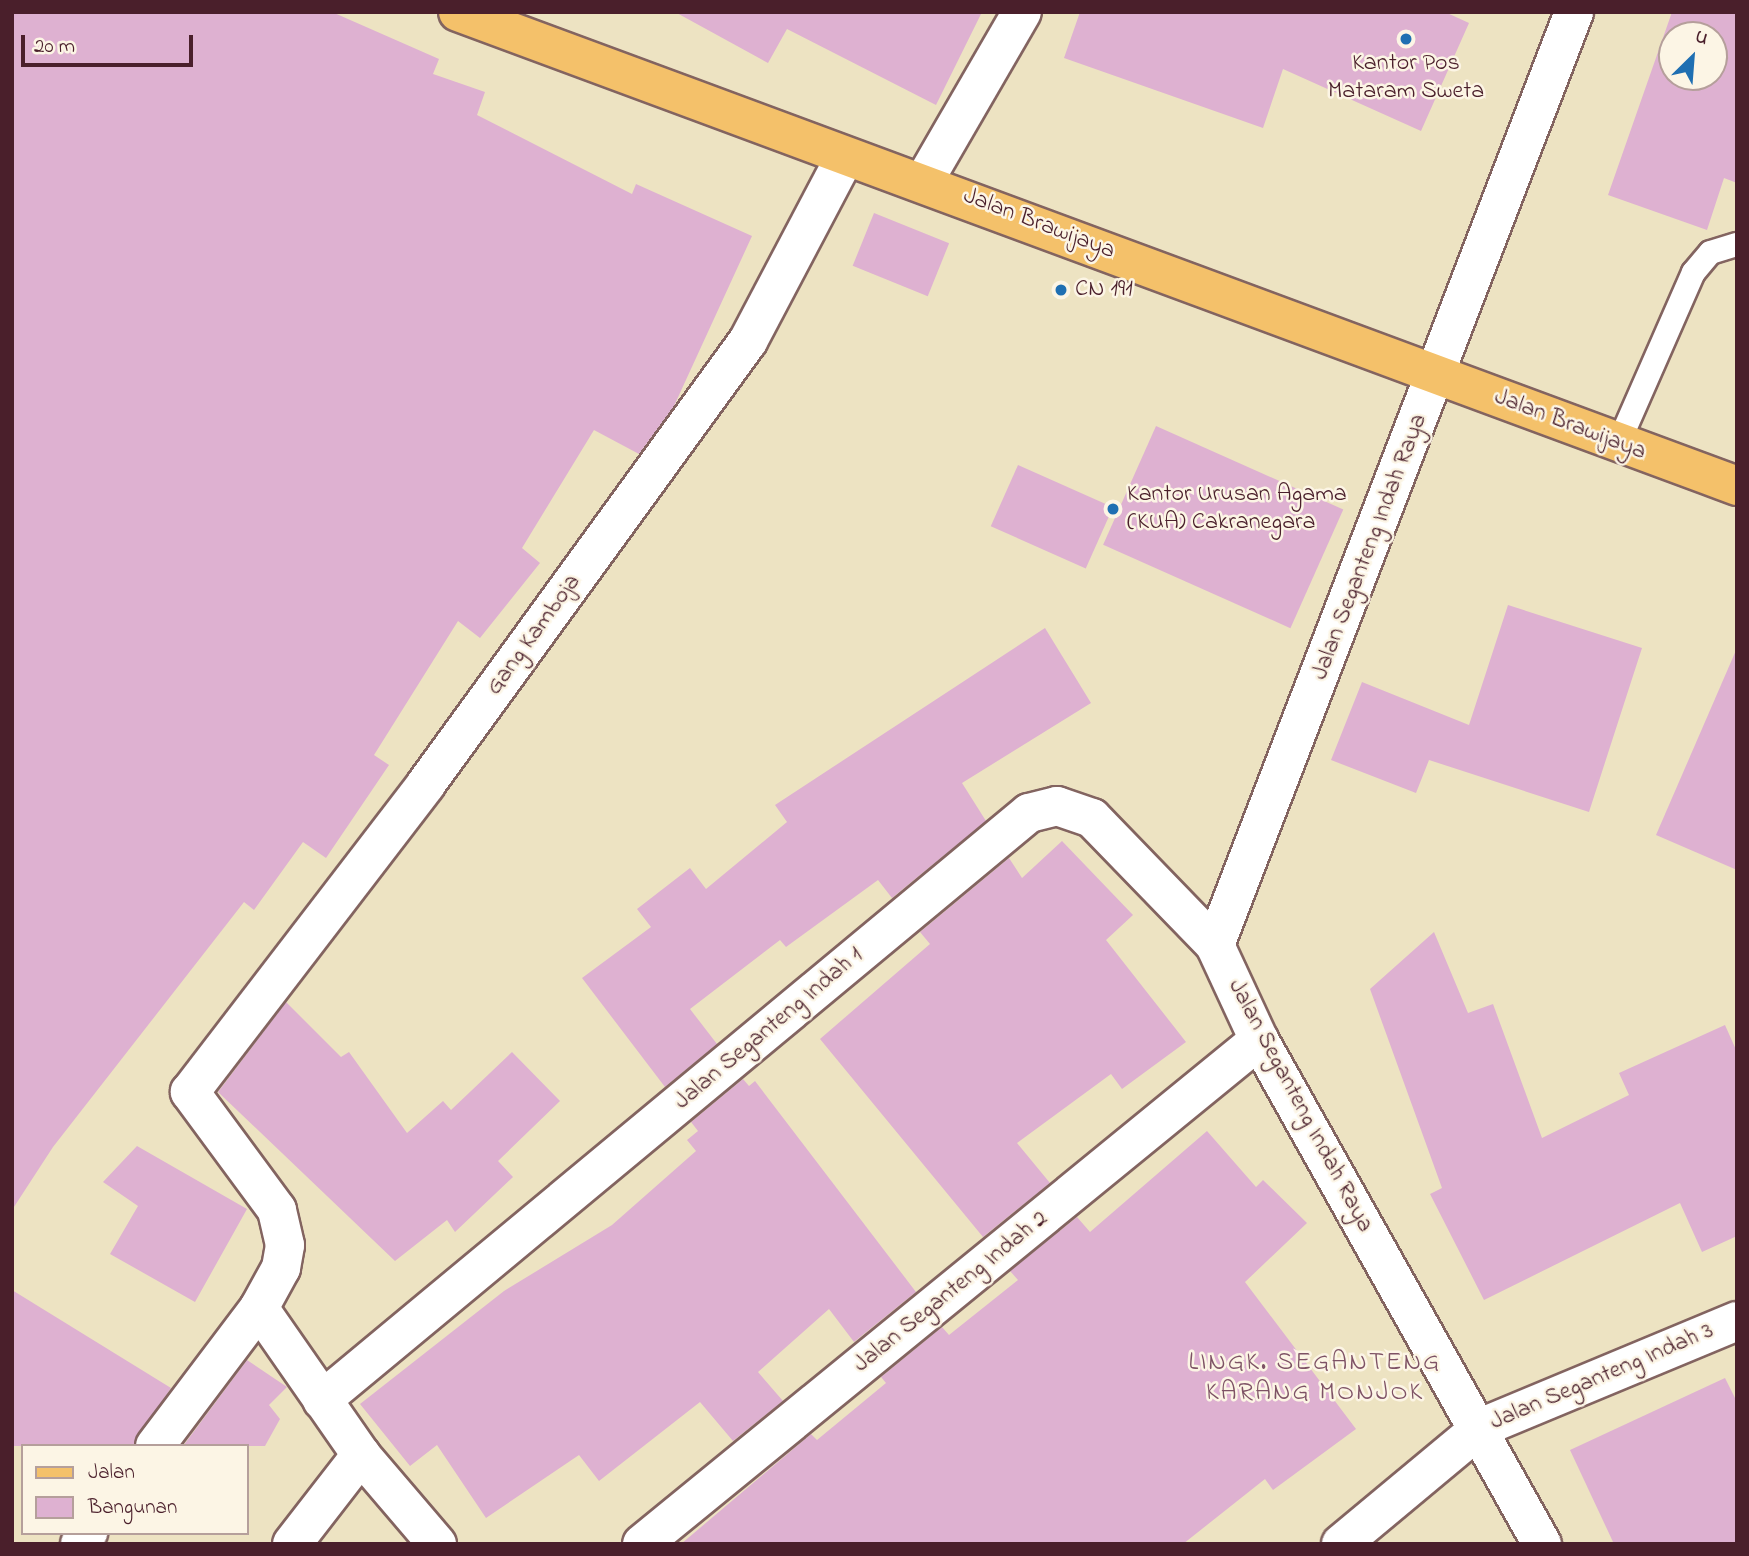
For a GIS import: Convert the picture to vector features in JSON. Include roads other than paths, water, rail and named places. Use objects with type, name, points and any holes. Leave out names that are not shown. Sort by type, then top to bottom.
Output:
[{"type":"main road","name":"Jalan Brawijaya","points":[[458,12],[845,157],[924,181],[1437,373],[1617,445],[1737,486]]},
{"type":"street","points":[[924,181],[1022,12]]},
{"type":"street","name":"Jalan Seganteng Indah Raya","points":[[1542,1544],[1480,1428],[1259,1040],[1215,945],[1574,12]]},
{"type":"street","name":"Gang Kamboja","points":[[259,1308],[281,1268],[281,1221],[190,1092],[426,784],[748,341],[845,157]]},
{"type":"street","name":"Jalan Seganteng Indah 1","points":[[322,1400],[1029,813],[1057,806],[1092,818],[1215,945]]},
{"type":"street","name":"Jalan Seganteng Indah 2","points":[[642,1544],[1259,1040]]},
{"type":"street","points":[[157,1444],[259,1308],[361,1455],[437,1544]]},
{"type":"street","name":"Jalan Seganteng Indah 3","points":[[1341,1544],[1480,1428],[1737,1321]]},
{"type":"street","points":[[292,1544],[361,1455]]},
{"type":"lane","points":[[1617,445],[1693,272],[1710,252],[1737,244]]},
{"type":"place","name":"Kantor Pos Mataram Sweta","points":[[1406,39]]},
{"type":"place","name":"CN 191","points":[[1061,290]]},
{"type":"place","name":"Kantor Urusan Agama (KUA) Cakranegara","points":[[1113,509]]},
{"type":"district","name":"LINGK. SEGANTENG KARANG MONJOK","points":[[1315,1379]]}]
